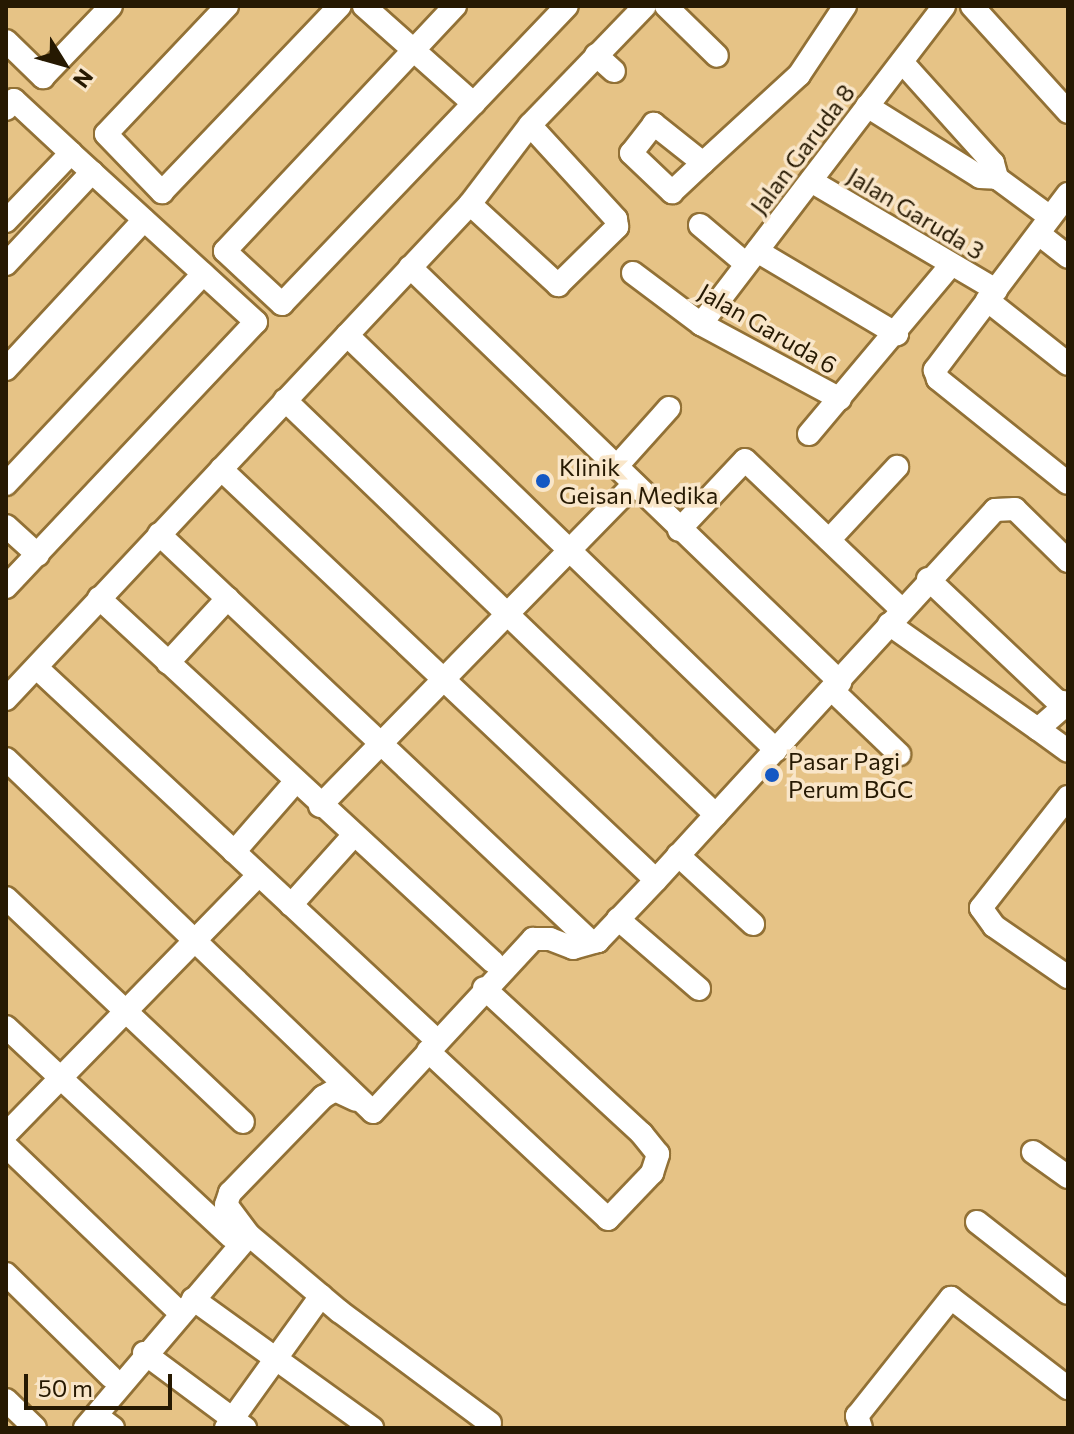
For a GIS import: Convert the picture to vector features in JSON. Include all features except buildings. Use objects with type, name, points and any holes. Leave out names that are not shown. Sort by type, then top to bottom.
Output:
[{"type":"street","points":[[6,41],[43,77],[111,6]]},
{"type":"street","points":[[227,6],[106,134],[162,192],[340,6]]},
{"type":"street","points":[[364,6],[474,104]]},
{"type":"street","points":[[455,6],[225,251],[282,304],[567,6]]},
{"type":"street","points":[[6,699],[470,204],[530,125],[645,6]]},
{"type":"street","points":[[666,6],[717,56]]},
{"type":"street","points":[[703,163],[799,75],[845,6]]},
{"type":"street","name":"Jalan Garuda 8","points":[[701,324],[944,6]]},
{"type":"street","points":[[972,6],[1068,112]]},
{"type":"street","points":[[596,55],[614,71]]},
{"type":"street","points":[[902,62],[993,163],[997,178],[1044,226],[1068,257]]},
{"type":"street","points":[[6,109],[14,100],[256,322],[6,587]]},
{"type":"street","points":[[867,106],[980,177],[997,178]]},
{"type":"street","points":[[470,204],[558,285],[617,227],[616,219],[530,125]]},
{"type":"street","points":[[6,221],[71,153]]},
{"type":"street","points":[[6,264],[92,172]]},
{"type":"street","name":"Jalan Garuda 3","points":[[811,181],[951,265],[991,295],[1068,364]]},
{"type":"street","points":[[1068,194],[938,361],[936,375],[1068,483]]},
{"type":"street","points":[[6,369],[144,220]]},
{"type":"street","points":[[700,225],[751,257],[897,334]]},
{"type":"street","points":[[809,434],[897,334],[951,265]]},
{"type":"street","points":[[410,267],[617,466],[836,686],[899,754]]},
{"type":"street","name":"Jalan Garuda 6","points":[[633,273],[701,324],[840,399]]},
{"type":"street","points":[[6,484],[203,274]]},
{"type":"street","points":[[347,335],[776,750]]},
{"type":"street","points":[[285,400],[716,815]]},
{"type":"street","points":[[617,466],[669,408]]},
{"type":"street","points":[[679,530],[745,460],[829,540],[896,617],[1068,751]]},
{"type":"street","points":[[829,540],[897,467]]},
{"type":"street","points":[[221,469],[656,880]]},
{"type":"street","points":[[320,806],[634,484]]},
{"type":"street","points":[[6,759],[373,1112],[429,1043],[533,939],[550,939],[573,948],[598,941],[836,686],[928,579],[1004,506],[1015,509],[1068,561]]},
{"type":"street","points":[[6,526],[34,559]]},
{"type":"street","points":[[159,534],[382,742],[584,938],[598,941]]},
{"type":"street","points":[[6,539],[34,559]]},
{"type":"street","points":[[928,579],[1066,705],[1038,729]]},
{"type":"street","points":[[99,598],[320,806],[493,962]]},
{"type":"street","points":[[168,663],[228,598]]},
{"type":"street","points":[[37,668],[291,905],[608,1219],[652,1173],[658,1154],[642,1134],[484,988]]},
{"type":"street","points":[[234,852],[295,782]]},
{"type":"street","points":[[1068,797],[981,908],[994,926],[1068,977]]},
{"type":"street","points":[[291,905],[353,836]]},
{"type":"street","points":[[678,855],[753,924]]},
{"type":"street","points":[[6,1134],[258,876]]},
{"type":"street","points":[[6,898],[243,1122]]},
{"type":"street","points":[[618,919],[699,989]]},
{"type":"street","points":[[6,1027],[240,1236],[490,1423]]},
{"type":"street","points":[[240,1236],[226,1205],[230,1193],[323,1097],[335,1090],[360,1102]]},
{"type":"street","points":[[6,1146],[186,1306],[276,1357],[372,1428]]},
{"type":"street","points":[[1033,1152],[1068,1177]]},
{"type":"street","points":[[977,1222],[1068,1293]]},
{"type":"street","points":[[98,1424],[144,1353],[186,1306],[240,1236]]},
{"type":"street","points":[[6,1274],[111,1377]]},
{"type":"street","points":[[144,1353],[235,1425],[276,1357],[321,1296]]},
{"type":"street","points":[[861,1428],[857,1416],[951,1298],[1068,1388]]},
{"type":"street","points":[[6,1400],[35,1428]]},
{"type":"place","name":"Klinik Geisan Medika","points":[[543,481]]},
{"type":"place","name":"Pasar Pagi Perum BGC","points":[[772,775]]}]
